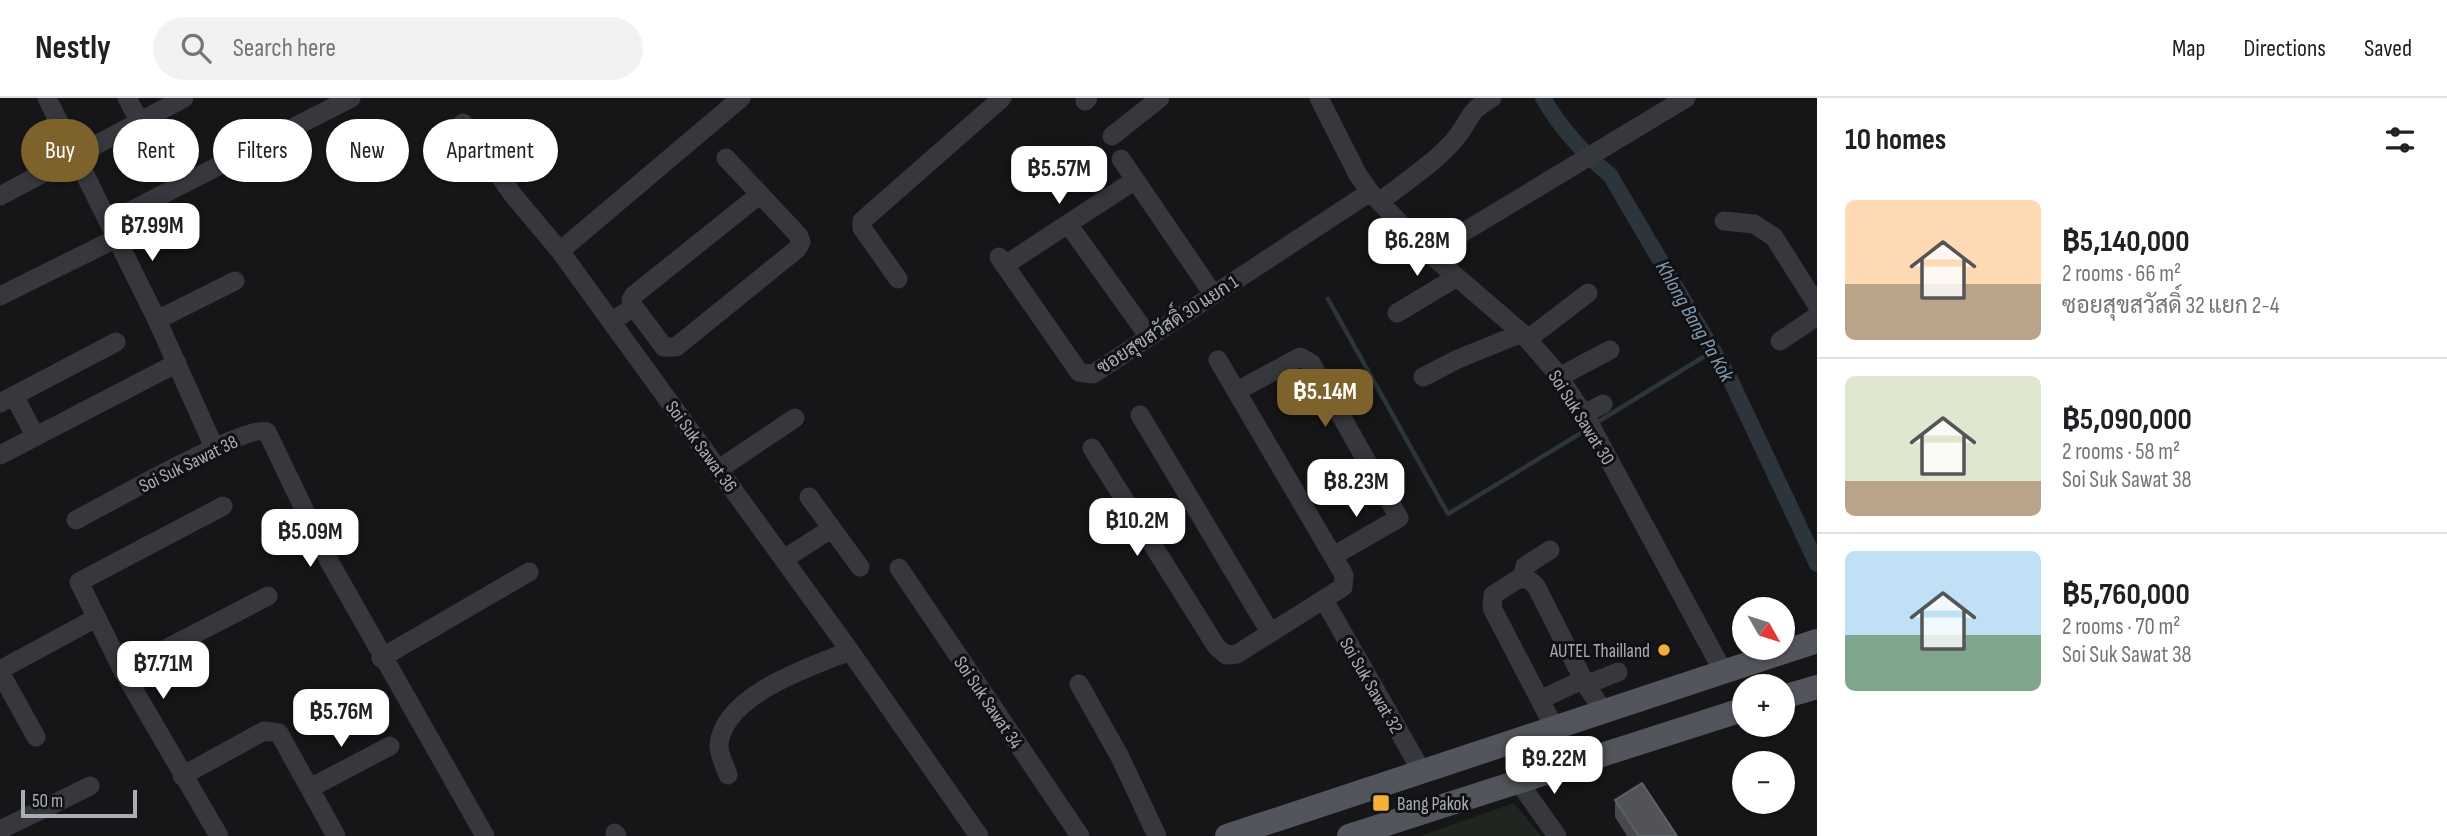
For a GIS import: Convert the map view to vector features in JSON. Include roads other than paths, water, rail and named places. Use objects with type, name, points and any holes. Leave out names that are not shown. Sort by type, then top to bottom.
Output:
[{"type":"main road","points":[[1227,836],[1817,641]]},
{"type":"main road","points":[[1795,693],[1817,687]]},
{"type":"main road","points":[[1349,836],[1732,713]]},
{"type":"street","points":[[47,98],[57,119]]},
{"type":"street","points":[[127,98],[138,119]]},
{"type":"street","points":[[146,119],[184,98]]},
{"type":"street","points":[[0,296],[351,98]]},
{"type":"street","points":[[560,251],[741,98]]},
{"type":"street","points":[[898,279],[862,228],[862,221],[1002,98]]},
{"type":"street","points":[[1112,136],[1160,98]]},
{"type":"street","name":"Soi Suk Sawat 30","points":[[1319,98],[1358,175],[1376,197],[1429,253],[1525,336],[1559,377],[1588,422],[1724,673]]},
{"type":"street","name":"ซอยสุขสวัสดิ์ 30 แยก 1","points":[[1068,224],[1002,261],[1079,372],[1093,374],[1213,294],[1376,197],[1439,154],[1457,136],[1466,118],[1492,98]]},
{"type":"street","points":[[1429,253],[1686,98]]},
{"type":"street","points":[[726,158],[799,236],[801,242],[797,249],[691,338],[676,347],[664,347],[634,307],[631,300],[634,295],[759,195]]},
{"type":"street","points":[[1121,159],[1213,294]]},
{"type":"street","points":[[1135,180],[1068,224],[1149,337]]},
{"type":"street","points":[[0,196],[27,182]]},
{"type":"street","points":[[89,182],[157,320],[214,447]]},
{"type":"street","name":"Soi Suk Sawat 36","points":[[504,182],[612,321],[850,651],[979,836]]},
{"type":"street","points":[[1724,221],[1754,224],[1774,237],[1817,305]]},
{"type":"street","points":[[1397,313],[1457,277]]},
{"type":"street","points":[[157,320],[235,281]]},
{"type":"street","points":[[1423,377],[1458,359],[1525,336],[1588,293]]},
{"type":"street","points":[[612,321],[634,307]]},
{"type":"street","points":[[1780,341],[1817,316]]},
{"type":"street","points":[[36,436],[7,400],[116,342]]},
{"type":"street","points":[[1559,377],[1610,350]]},
{"type":"street","points":[[1237,391],[1300,357],[1306,358],[1399,518],[1333,556]]},
{"type":"street","points":[[1091,448],[1216,646],[1226,655],[1237,654],[1343,587],[1344,575],[1218,360]]},
{"type":"street","points":[[0,455],[177,363]]},
{"type":"street","points":[[1588,422],[1603,404]]},
{"type":"street","points":[[1140,415],[1270,632]]},
{"type":"street","points":[[719,469],[795,418]]},
{"type":"street","name":"Soi Suk Sawat 38","points":[[76,520],[214,447],[259,430],[267,432],[329,561],[381,658],[485,836]]},
{"type":"street","points":[[809,497],[860,567]]},
{"type":"street","points":[[219,836],[123,671],[79,582],[223,506]]},
{"type":"street","points":[[784,559],[831,529]]},
{"type":"street","points":[[1522,579],[1525,566],[1550,550]]},
{"type":"street","name":"Soi Suk Sawat 34","points":[[899,568],[1080,836]]},
{"type":"street","points":[[381,658],[529,572]]},
{"type":"street","points":[[1554,727],[1491,602],[1493,595],[1522,579],[1527,578],[1536,586],[1585,682],[1604,712]]},
{"type":"street","points":[[123,671],[268,596]]},
{"type":"street","name":"Soi Suk Sawat 32","points":[[1324,600],[1421,770]]},
{"type":"street","points":[[36,737],[0,671],[96,618]]},
{"type":"street","points":[[728,775],[718,746],[725,722],[746,700],[806,668],[850,651]]},
{"type":"street","points":[[1540,700],[1618,672]]},
{"type":"street","points":[[1079,684],[1119,757],[1157,836]]},
{"type":"street","points":[[182,776],[264,731],[272,730],[279,733],[336,836]]},
{"type":"street","points":[[310,788],[390,746]]},
{"type":"street","points":[[1518,781],[1557,836]]},
{"type":"street","points":[[0,830],[90,786]]},
{"type":"waterway","name":"Khlong Bang Pa Kok","points":[[1543,98],[1573,140],[1610,175],[1730,379],[1817,564]]},
{"type":"waterway","points":[[1328,299],[1448,514],[1586,430]]},
{"type":"waterway","points":[[1596,423],[1713,351]]},
{"type":"place","name":"AUTEL Thailland","points":[[1664,650]]},
{"type":"place","name":"Bang Pakok","points":[[1381,803]]}]
